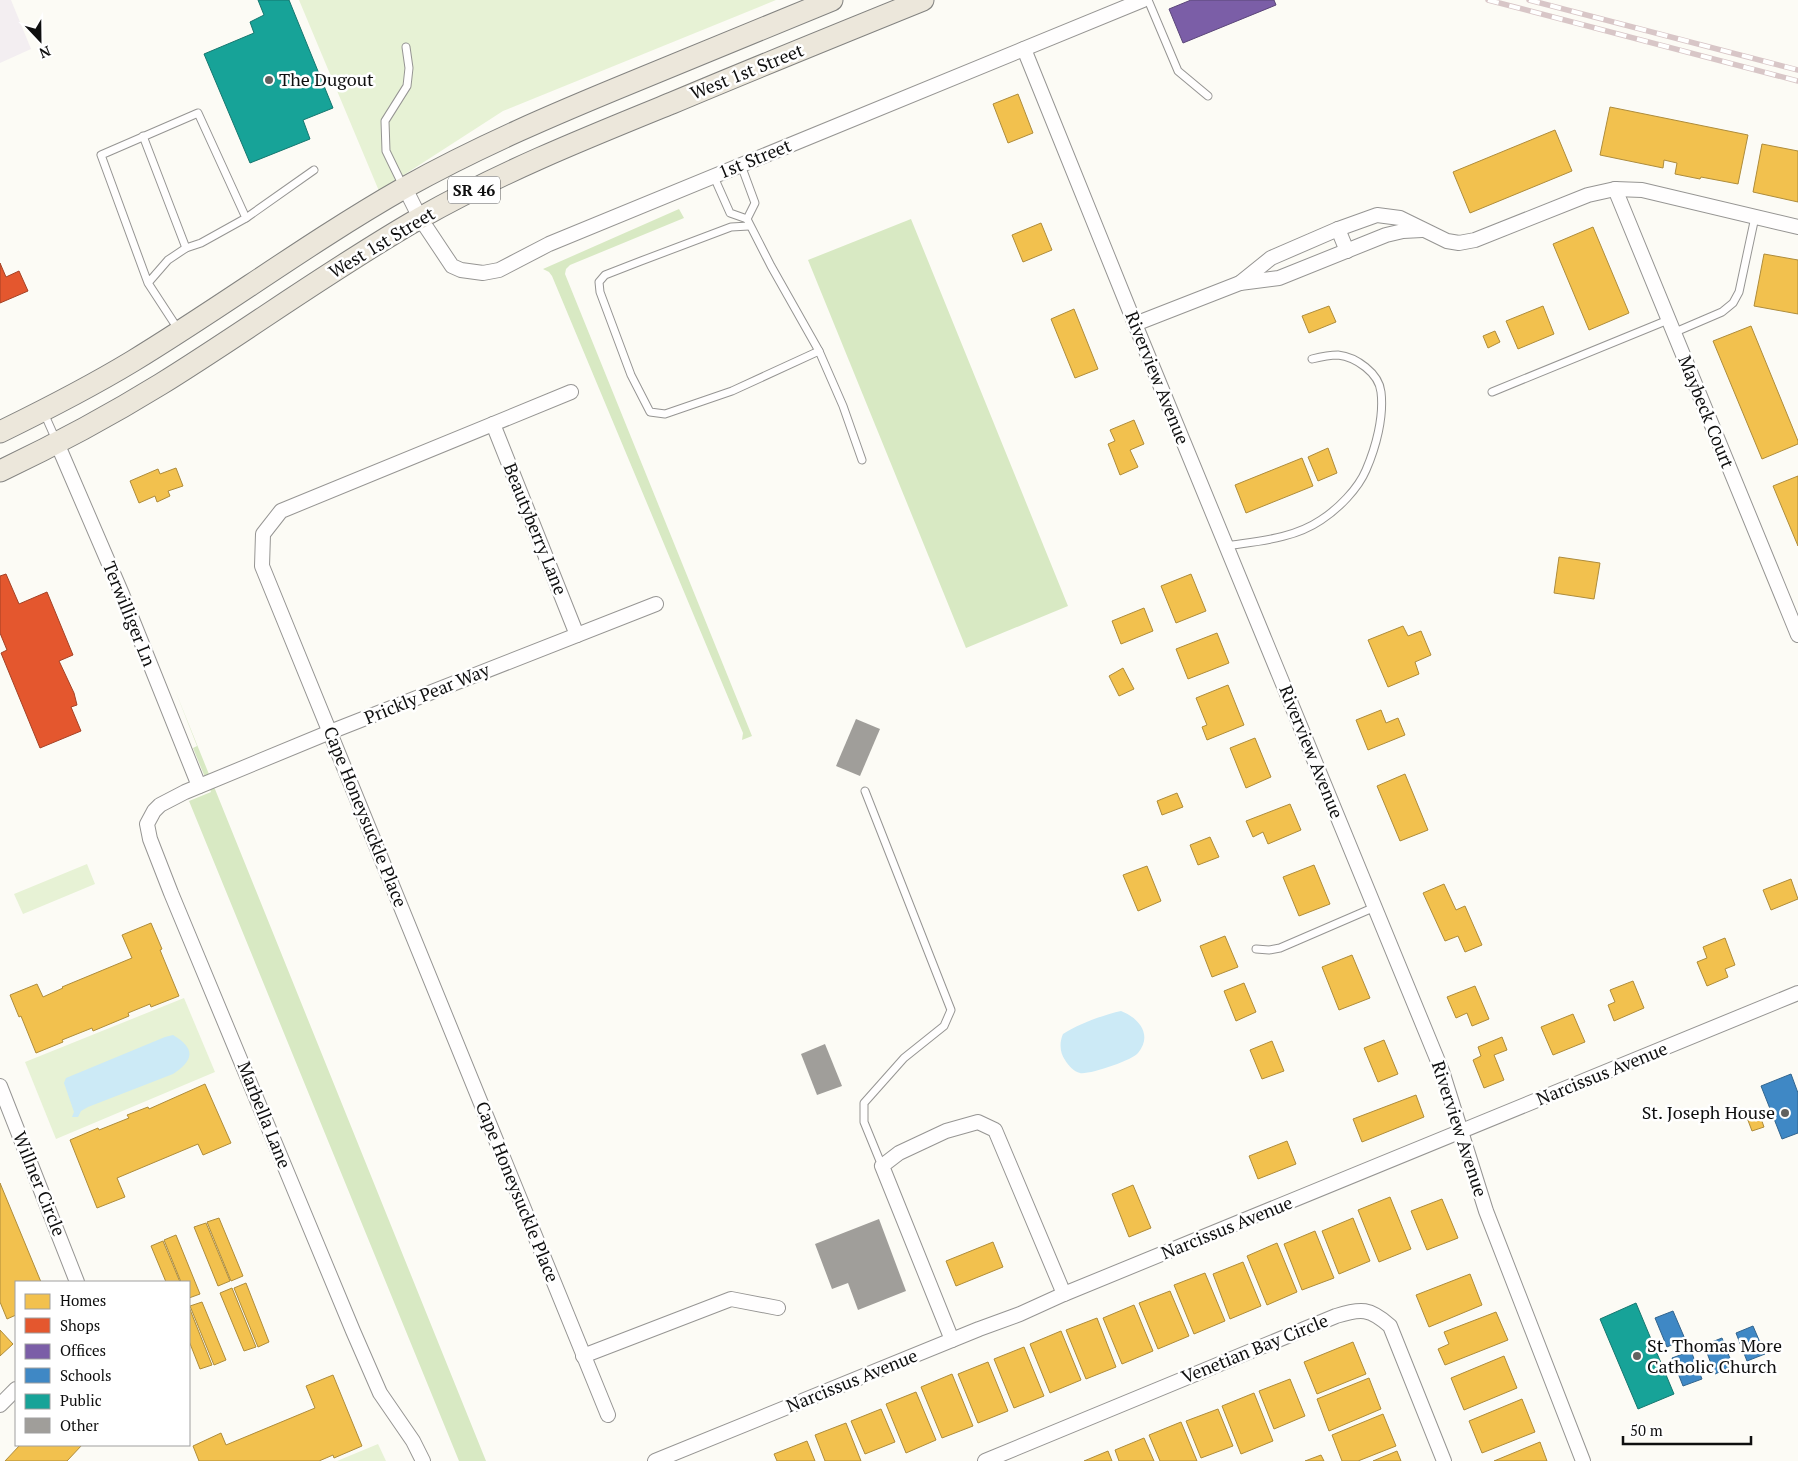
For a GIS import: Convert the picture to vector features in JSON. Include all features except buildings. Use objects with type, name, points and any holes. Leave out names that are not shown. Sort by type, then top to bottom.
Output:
[{"type":"main road","name":"West 1st Street","points":[[0,432],[131,362],[404,188],[517,130],[832,0]]},
{"type":"main road","name":"West 1st Street","points":[[0,471],[107,416],[161,384],[370,248],[420,218],[475,189],[548,154],[923,0]]},
{"type":"street","name":"1st Street","points":[[404,188],[420,218],[452,266],[461,270],[483,273],[499,270],[549,244],[1143,0]]},
{"type":"street","name":"Riverview Avenue","points":[[1024,49],[1442,1071],[1486,1211],[1583,1461]]},
{"type":"street","points":[[1240,283],[1271,258],[1338,228],[1377,215],[1400,218],[1447,241],[1459,243],[1475,240],[1588,194],[1616,189],[1642,190],[1798,227]]},
{"type":"street","name":"Maybeck Court","points":[[1616,189],[1670,326],[1798,636]]},
{"type":"street","points":[[1338,228],[1347,251]]},
{"type":"street","points":[[1135,324],[1240,283],[1279,278],[1386,235],[1403,231],[1424,230]]},
{"type":"street","name":"Cape Honeysuckle Place","points":[[572,392],[281,511],[263,534],[262,566],[608,1415]]},
{"type":"street","name":"Beautyberry Lane","points":[[493,424],[577,635]]},
{"type":"street","name":"Terwilliger Ln","points":[[57,443],[122,594],[199,786]]},
{"type":"street","name":"Prickly Pear Way","points":[[199,786],[330,732],[656,604]]},
{"type":"street","name":"Marbella Lane","points":[[199,786],[170,800],[154,811],[147,824],[150,839],[380,1393],[413,1441],[423,1461]]},
{"type":"street","name":"Narcissus Avenue","points":[[655,1461],[1020,1314],[1064,1294],[1798,993]]},
{"type":"street","name":"Willner Circle","points":[[0,1086],[78,1281]]},
{"type":"street","points":[[952,1340],[882,1166],[899,1153],[946,1131],[978,1122],[995,1130],[1064,1294]]},
{"type":"street","points":[[583,1356],[731,1299],[778,1308]]},
{"type":"street","name":"Venetian Bay Circle","points":[[985,1461],[1336,1316],[1354,1311],[1368,1311],[1378,1315],[1390,1326],[1444,1461]]},
{"type":"street","points":[[0,1405],[15,1390]]},
{"type":"lane","points":[[1148,0],[1178,71],[1208,96]]},
{"type":"lane","points":[[404,188],[386,151],[385,121],[406,86],[410,68],[406,47]]},
{"type":"lane","points":[[180,332],[148,283],[101,155],[198,113],[246,218]]},
{"type":"lane","points":[[144,136],[186,248]]},
{"type":"lane","points":[[741,165],[754,203],[748,223]]},
{"type":"lane","points":[[148,283],[168,260],[186,248],[201,244],[246,218],[314,170]]},
{"type":"lane","points":[[714,177],[730,213],[748,223],[819,351],[843,406],[862,460]]},
{"type":"lane","points":[[1492,392],[1670,326],[1722,312],[1733,303],[1739,292],[1755,217]]},
{"type":"lane","points":[[748,223],[640,261],[605,275],[599,282],[600,292],[632,375],[650,412],[666,414],[732,391],[819,351]]},
{"type":"lane","points":[[1226,546],[1282,536],[1303,530],[1321,520],[1344,502],[1366,471],[1381,418],[1381,391],[1378,380],[1359,362],[1346,357],[1328,356],[1312,359]]},
{"type":"lane","points":[[43,410],[57,443]]},
{"type":"lane","points":[[865,791],[951,1010],[944,1026],[904,1058],[864,1103],[864,1122],[882,1166]]},
{"type":"lane","points":[[1256,949],[1269,950],[1280,948],[1375,906]]},
{"type":"shaded area","points":[[0,0],[11,0],[31,49],[0,63]]},
{"type":"green space","points":[[299,0],[776,0],[503,111],[379,191]]},
{"type":"green space","points":[[679,209],[684,218],[570,265],[566,269],[565,274],[752,736],[742,740],[743,733],[552,276],[543,269]]},
{"type":"green space","points":[[911,219],[1068,606],[966,648],[808,260]]},
{"type":"green space","points":[[175,690],[486,1461],[459,1461],[189,801],[211,792],[193,748],[197,746]]},
{"type":"green space","points":[[87,864],[95,884],[23,914],[14,894]]},
{"type":"green space","points":[[184,998],[215,1072],[56,1139],[25,1062]]},
{"type":"green space","points":[[378,1444],[386,1461],[337,1461]]},
{"type":"water","points":[[1121,1011],[1133,1018],[1142,1028],[1144,1040],[1138,1053],[1120,1063],[1092,1072],[1080,1073],[1073,1070],[1062,1054],[1063,1034],[1091,1020]]},
{"type":"water","points":[[173,1035],[186,1045],[190,1054],[180,1069],[173,1074],[88,1107],[81,1111],[78,1117],[72,1117],[74,1112],[64,1083],[66,1078]]},
{"type":"railway","points":[[1488,0],[1798,81]]},
{"type":"railway","points":[[1529,0],[1798,70]]},
{"type":"place","name":"The Dugout","points":[[269,80]]},
{"type":"place","name":"St. Joseph House","points":[[1785,1113]]},
{"type":"place","name":"St. Thomas More Catholic Church","points":[[1637,1356]]}]
